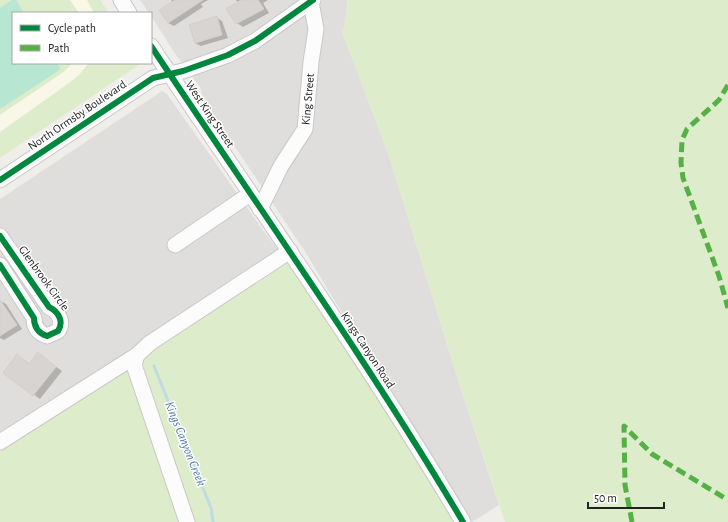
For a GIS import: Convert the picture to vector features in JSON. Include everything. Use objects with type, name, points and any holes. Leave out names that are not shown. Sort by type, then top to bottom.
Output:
[{"type":"street","name":"North Ormsby Boulevard","points":[[0,180],[153,78],[228,55],[255,41],[312,1]]},
{"type":"street","name":"King Street","points":[[260,209],[281,166],[306,129],[311,62],[316,29],[312,1]]},
{"type":"street","name":"West King Street","points":[[152,47],[250,194]]},
{"type":"street","name":"Kings Canyon Road","points":[[250,194],[290,251],[416,443],[463,522]]},
{"type":"street","points":[[175,245],[250,194]]},
{"type":"street","name":"Glenbrook Circle","points":[[0,236],[49,308],[58,314],[61,323],[58,331],[47,336],[37,330],[34,324],[34,318],[0,265]]},
{"type":"street","points":[[0,442],[137,355],[150,343],[290,251]]},
{"type":"street","points":[[137,355],[134,365],[187,522]]},
{"type":"shaded area","points":[[0,0],[100,0],[108,12],[12,12],[12,64],[141,64],[0,158]]},
{"type":"shaded area","points":[[140,0],[348,0],[343,34],[389,156],[458,380],[499,505],[472,522],[401,410],[304,250],[219,123],[202,94],[200,87],[176,55],[152,18],[152,12],[148,12]]},
{"type":"shaded area","points":[[162,91],[167,94],[265,233],[289,263],[0,444],[0,199]]},
{"type":"green space","points":[[0,0],[70,0],[78,12],[12,12],[12,64],[72,64],[62,73],[0,115]]},
{"type":"green space","points":[[12,0],[16,0],[23,12],[12,12],[12,64],[58,64],[61,69],[0,109],[0,8]]},
{"type":"green space","points":[[87,0],[100,0],[108,12],[93,12]]},
{"type":"green space","points":[[348,0],[728,0],[728,522],[505,522],[458,380],[389,156],[343,34]]},
{"type":"green space","points":[[88,64],[141,64],[0,158],[0,132],[79,75]]},
{"type":"green space","points":[[289,263],[463,522],[0,522],[0,444]]},
{"type":"building","points":[[175,0],[203,0],[168,23],[159,10]]},
{"type":"building","points":[[241,0],[258,0],[264,9],[236,24],[226,9]]},
{"type":"building","points":[[217,16],[222,35],[195,43],[189,25]]},
{"type":"building","points":[[0,300],[17,325],[0,336]]},
{"type":"building","points":[[38,352],[56,367],[33,396],[3,373],[17,354],[29,364]]},
{"type":"waterway","name":"Kings Canyon Creek","points":[[154,366],[211,508],[213,522]]},
{"type":"marked path","points":[[728,85],[719,100],[687,129],[682,140],[681,163],[683,178],[719,276],[728,308]]},
{"type":"marked path","points":[[632,522],[625,485],[624,426],[652,454],[728,500]]},
{"type":"cycle path","points":[[0,180],[153,78],[183,71],[228,55],[255,41],[313,0]]},
{"type":"cycle path","points":[[152,47],[349,341],[426,461],[463,522]]},
{"type":"cycle path","points":[[0,236],[49,307],[58,314],[61,324],[58,331],[47,336],[39,331],[36,327],[34,318],[0,265]]}]
